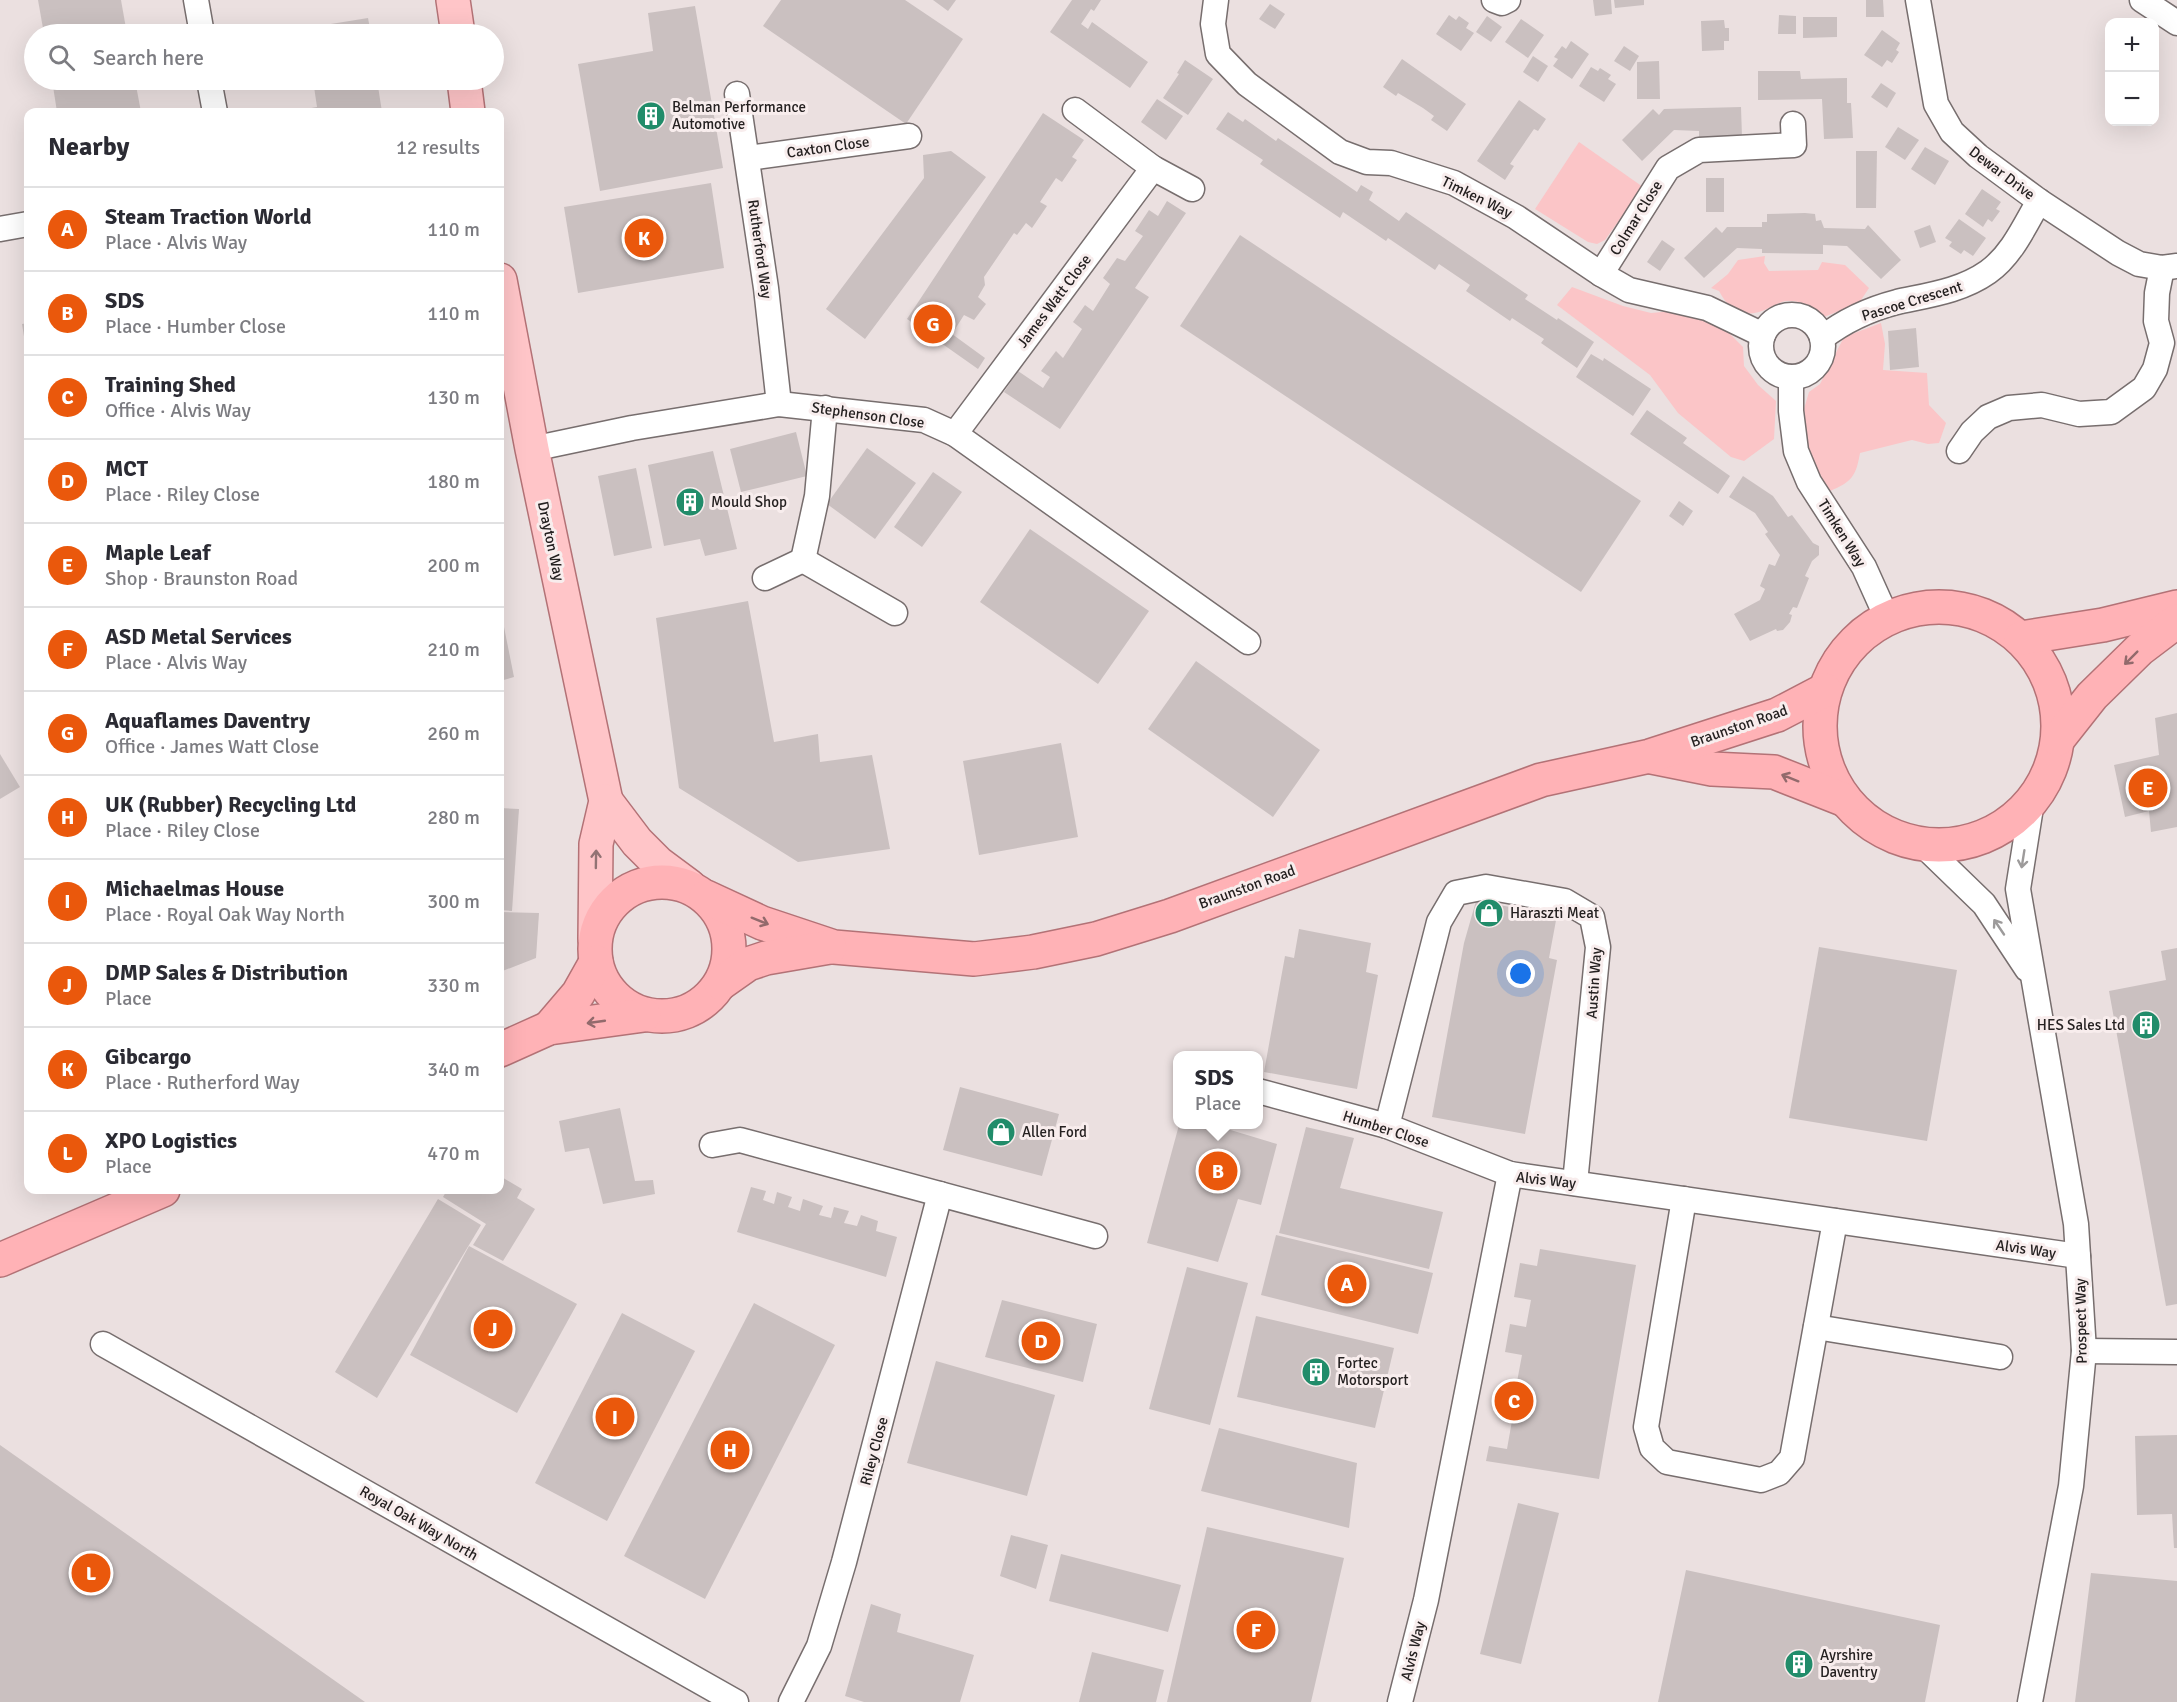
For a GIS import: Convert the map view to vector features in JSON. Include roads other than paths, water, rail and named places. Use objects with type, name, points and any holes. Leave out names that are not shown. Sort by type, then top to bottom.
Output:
[{"type":"highway","points":[[2020,638],[2103,625],[2177,607]]},
{"type":"highway","points":[[1922,608],[1957,608],[1991,618],[2020,638],[2043,668],[2056,702],[2058,739],[2049,771],[2032,801],[2010,822],[1983,837],[1954,845],[1923,845],[1900,840],[1860,817],[1845,800],[1826,766],[1819,728],[1825,690],[1839,660],[1860,636],[1887,618],[1922,608]]},
{"type":"highway","points":[[2058,739],[2092,696],[2140,650],[2177,621]]},
{"type":"highway","name":"Braunston Road","points":[[721,984],[748,964],[766,958],[834,947],[974,959],[1033,952],[1096,939],[1170,916],[1541,780],[1650,756],[1777,715],[1825,690]]},
{"type":"highway","name":"Braunston Road","points":[[1650,756],[1712,769],[1774,772],[1845,800]]},
{"type":"highway","points":[[504,1048],[549,1029],[644,1015],[666,1017],[688,1012],[707,1000],[721,984],[728,966],[730,947],[727,928],[719,911],[698,892],[669,881],[648,882],[629,890],[613,902],[601,919],[595,950],[578,994],[549,1029]]},
{"type":"highway","name":"Braunston Road","points":[[698,892],[762,922],[834,947]]},
{"type":"highway","points":[[595,950],[602,980],[612,995],[627,1007],[644,1015]]},
{"type":"highway","points":[[0,1260],[154,1194]]},
{"type":"main road","points":[[453,0],[457,24]]},
{"type":"main road","points":[[465,90],[468,108]]},
{"type":"main road","name":"Drayton Way","points":[[504,301],[532,449],[606,801],[596,844],[595,950]]},
{"type":"main road","name":"Drayton Way","points":[[606,801],[637,842],[658,863],[698,892]]},
{"type":"street","points":[[196,0],[200,24]]},
{"type":"street","name":"Timken Way","points":[[1216,0],[1213,24],[1218,54],[1247,84],[1340,152],[1367,162],[1391,163],[1454,183],[1516,216],[1601,274],[1629,290],[1707,308],[1763,335]]},
{"type":"street","points":[[1494,0],[1502,3],[1508,0]]},
{"type":"street","name":"Dewar Drive","points":[[1918,0],[1936,104],[1952,132],[1978,156],[2039,201],[2118,253],[2139,264],[2170,267]]},
{"type":"street","points":[[2142,0],[2177,23]]},
{"type":"street","points":[[211,90],[214,108]]},
{"type":"street","name":"Rutherford Way","points":[[737,94],[748,158],[779,404]]},
{"type":"street","points":[[1075,110],[1153,168],[1192,189]]},
{"type":"street","name":"Colmar Close","points":[[1601,274],[1668,168],[1699,150],[1794,145],[1793,124]]},
{"type":"street","name":"Caxton Close","points":[[748,158],[909,136]]},
{"type":"street","name":"James Watt Close","points":[[955,435],[1153,168]]},
{"type":"street","name":"Pascoe Crescent","points":[[1822,338],[1862,314],[1967,285],[1990,271],[2011,249],[2039,201]]},
{"type":"street","points":[[0,229],[24,225]]},
{"type":"street","points":[[1959,451],[1972,432],[1988,417],[2009,408],[2042,405],[2079,414],[2111,412],[2144,388],[2155,369],[2162,343],[2156,321],[2157,292],[2170,267]]},
{"type":"street","points":[[1795,315],[1810,321],[1818,328],[1823,347],[1821,358],[1811,371],[1802,376],[1780,375],[1769,367],[1763,358],[1761,348],[1763,335],[1777,319],[1795,315]]},
{"type":"street","name":"Timken Way","points":[[1791,377],[1791,411],[1796,451],[1809,482],[1864,567],[1887,618]]},
{"type":"street","name":"Stephenson Close","points":[[532,449],[632,428],[779,404],[924,420],[955,435],[1248,642]]},
{"type":"street","points":[[803,560],[817,496],[825,408]]},
{"type":"street","points":[[765,578],[803,560]]},
{"type":"street","points":[[803,560],[895,613]]},
{"type":"street","name":"Prospect Way","points":[[2030,1702],[2071,1485],[2084,1352],[2076,1224],[2018,889],[2032,801]]},
{"type":"street","name":"Prospect Way","points":[[1923,845],[1984,904],[2032,976]]},
{"type":"street","name":"Austin Way","points":[[1387,1126],[1439,922],[1456,893],[1486,887],[1565,902],[1592,917],[1598,947],[1575,1183]]},
{"type":"street","name":"Humber Close","points":[[1263,1092],[1387,1126],[1510,1174]]},
{"type":"street","points":[[712,1145],[740,1140],[1095,1236]]},
{"type":"street","name":"Alvis Way","points":[[1401,1702],[1426,1600],[1510,1174],[2078,1256]]},
{"type":"street","name":"Riley Close","points":[[791,1702],[819,1646],[844,1562],[940,1194]]},
{"type":"street","points":[[1684,1199],[1646,1426],[1652,1448],[1667,1462],[1761,1480],[1779,1473],[1792,1458],[1835,1221]]},
{"type":"street","points":[[1816,1327],[2000,1357]]},
{"type":"street","name":"Royal Oak Way North","points":[[103,1344],[736,1702]]},
{"type":"street","points":[[2084,1352],[2177,1352]]},
{"type":"place","name":"Belman Performance Automotive","points":[[651,116]]},
{"type":"place","name":"Gibcargo","points":[[644,238]]},
{"type":"place","name":"Aquaflames Daventry","points":[[933,324]]},
{"type":"place","name":"Mould Shop","points":[[690,502]]},
{"type":"place","name":"Maple Leaf","points":[[2148,788]]},
{"type":"place","name":"Haraszti Meat","points":[[1489,913]]},
{"type":"place","name":"HES Sales Ltd","points":[[2146,1025]]},
{"type":"place","name":"Allen Ford","points":[[1001,1132]]},
{"type":"place","name":"SDS","points":[[1218,1171]]},
{"type":"place","name":"Steam Traction World","points":[[1347,1284]]},
{"type":"place","name":"DMP Sales & Distribution","points":[[493,1329]]},
{"type":"place","name":"MCT","points":[[1041,1341]]},
{"type":"place","name":"Fortec Motorsport","points":[[1316,1372]]},
{"type":"place","name":"Training Shed","points":[[1514,1401]]},
{"type":"place","name":"Michaelmas House","points":[[615,1417]]},
{"type":"place","name":"UK (Rubber) Recycling Ltd","points":[[730,1450]]},
{"type":"place","name":"XPO Logistics","points":[[91,1573]]},
{"type":"place","name":"ASD Metal Services","points":[[1256,1630]]},
{"type":"place","name":"Ayrshire Daventry","points":[[1799,1664]]}]
